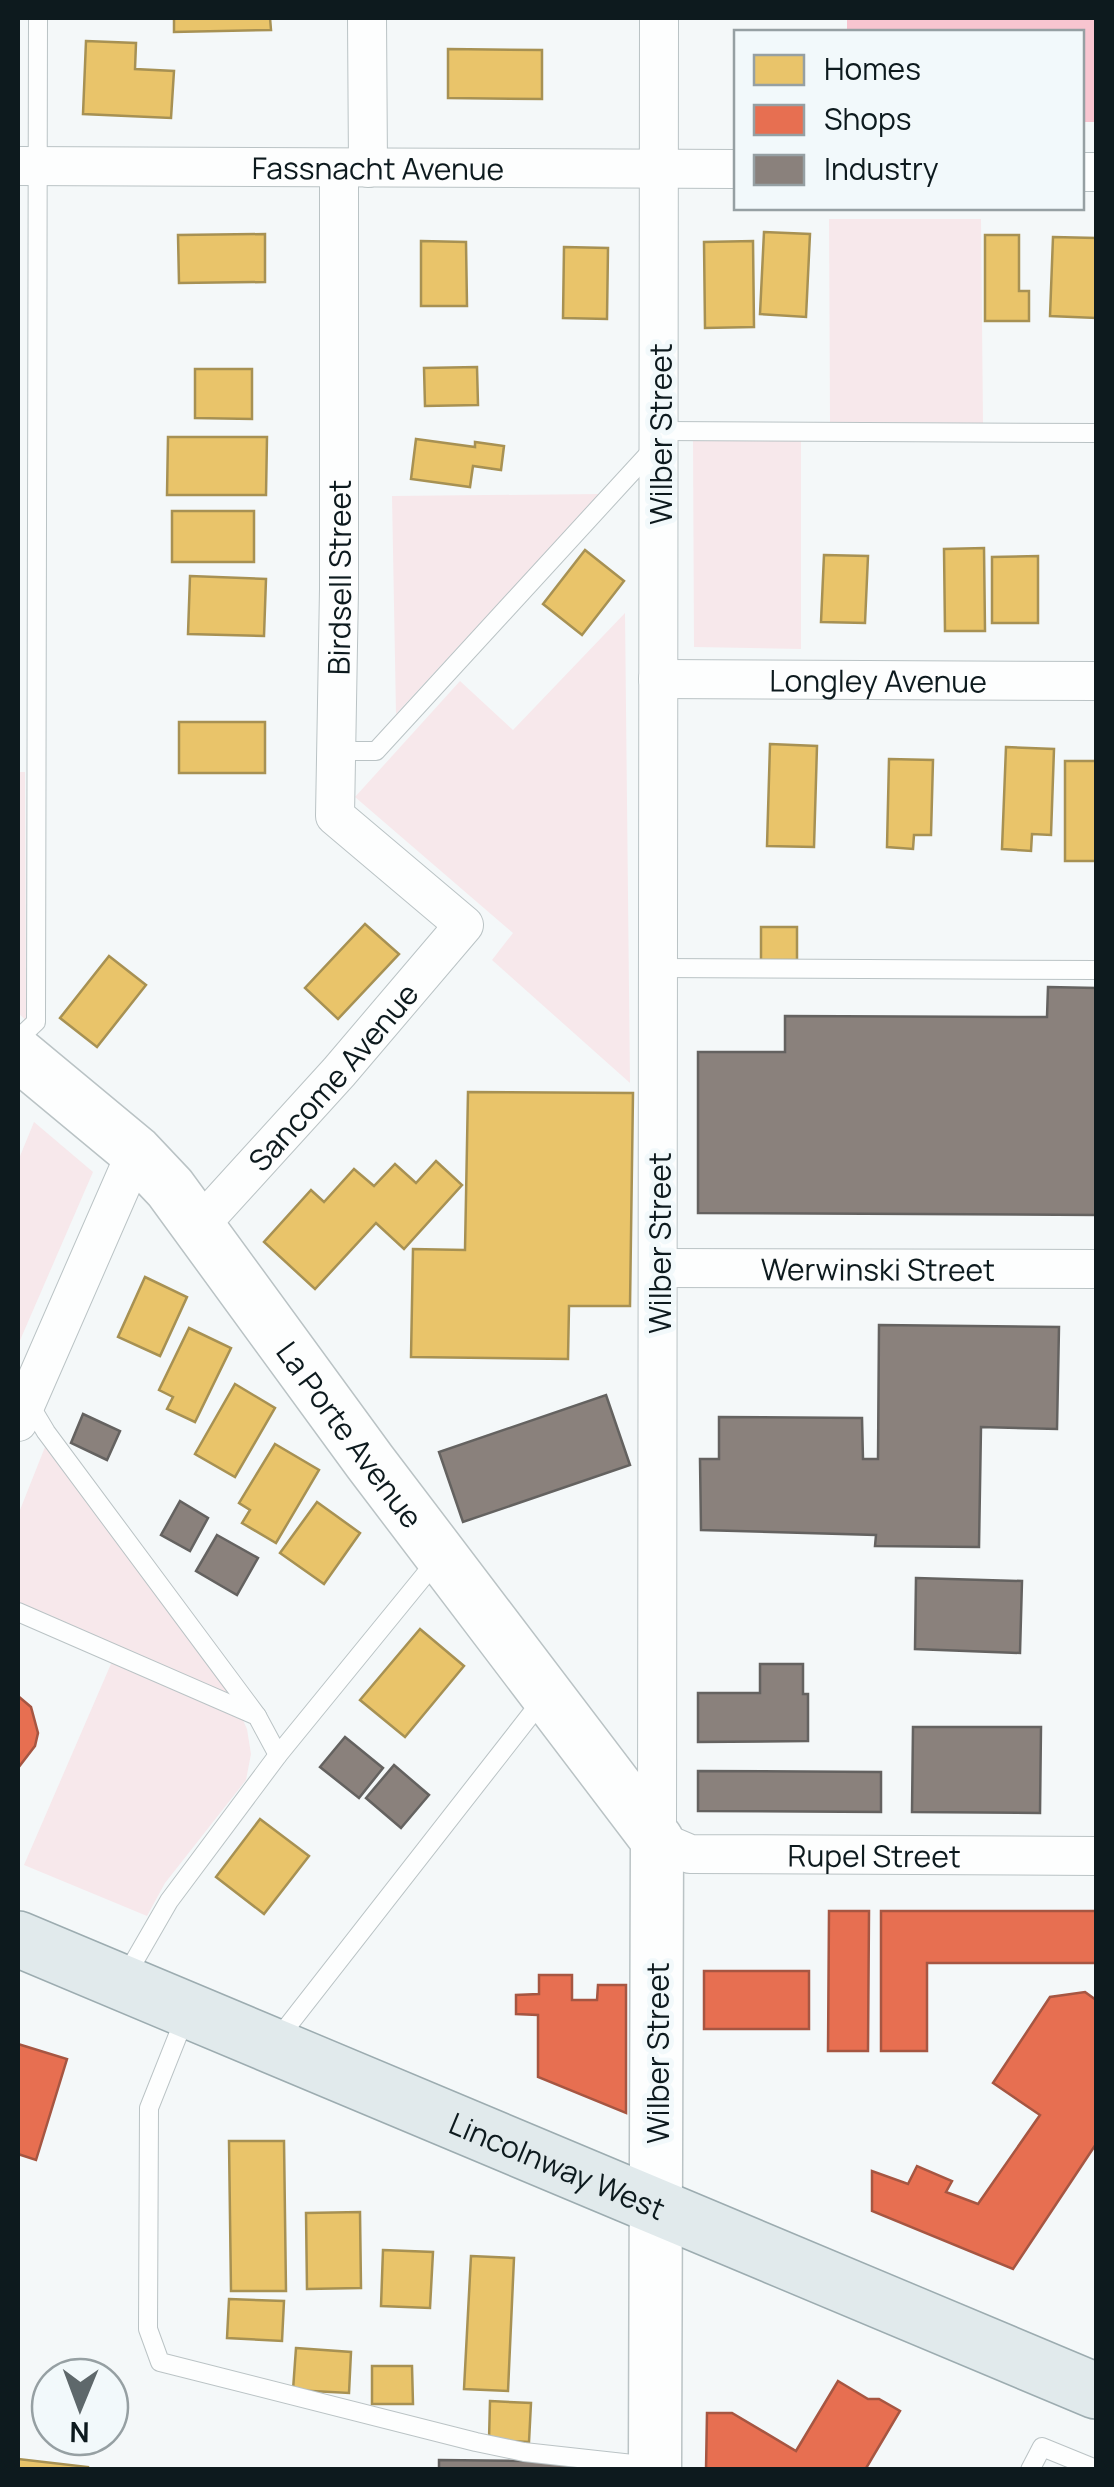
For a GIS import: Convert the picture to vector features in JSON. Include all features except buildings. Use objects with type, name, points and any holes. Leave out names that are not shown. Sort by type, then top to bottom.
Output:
[{"type":"main road","name":"Lincolnway West","points":[[18,1938],[1096,2391]]},
{"type":"street","name":"Birdsell Street","points":[[368,18],[354,168],[335,816],[464,925]]},
{"type":"street","name":"Wilber Street","points":[[654,2468],[660,1268],[659,18]]},
{"type":"street","name":"Fassnacht Avenue","points":[[27,166],[734,169]]},
{"type":"street","name":"Longley Avenue","points":[[658,679],[1096,681]]},
{"type":"street","name":"Sancome Avenue","points":[[198,1227],[339,1072],[464,925]]},
{"type":"street","name":"La Porte Avenue","points":[[18,1054],[136,1152],[170,1188],[440,1555],[658,1840]]},
{"type":"street","points":[[21,1403],[136,1152]]},
{"type":"street","name":"Werwinski Street","points":[[660,1268],[1096,1269]]},
{"type":"street","name":"Rupel Street","points":[[658,1840],[690,1854],[1096,1856]]},
{"type":"lane","points":[[18,1039],[36,1022],[27,166],[38,18]]},
{"type":"lane","points":[[336,750],[376,751],[660,436],[1096,433]]},
{"type":"lane","points":[[659,968],[1096,970]]},
{"type":"lane","points":[[21,1403],[257,1716],[278,1755]]},
{"type":"lane","points":[[122,1982],[169,1901],[278,1755],[440,1555]]},
{"type":"lane","points":[[18,1612],[257,1716]]},
{"type":"lane","points":[[273,2045],[547,1694]]},
{"type":"lane","points":[[188,2010],[148,2108],[148,2330],[160,2362],[476,2442],[654,2468]]},
{"type":"lane","points":[[1030,2470],[1042,2447],[1096,2469]]},
{"type":"shaded area","points":[[847,18],[1096,18],[1096,122],[1084,122],[1084,30],[847,30]]},
{"type":"shaded area","points":[[829,219],[981,219],[983,423],[830,422]]},
{"type":"shaded area","points":[[693,441],[801,441],[801,649],[694,647]]},
{"type":"shaded area","points":[[600,494],[396,714],[392,496]]},
{"type":"shaded area","points":[[625,613],[630,1083],[492,960],[513,933],[355,797],[460,681],[513,730]]},
{"type":"shaded area","points":[[18,772],[25,772],[26,1020],[18,1013]]},
{"type":"shaded area","points":[[34,1122],[93,1172],[18,1345],[18,1161]]},
{"type":"shaded area","points":[[45,1447],[233,1698],[247,1729],[251,1754],[246,1780],[165,1883],[147,1916],[24,1865],[117,1650],[18,1606],[18,1515]]}]
